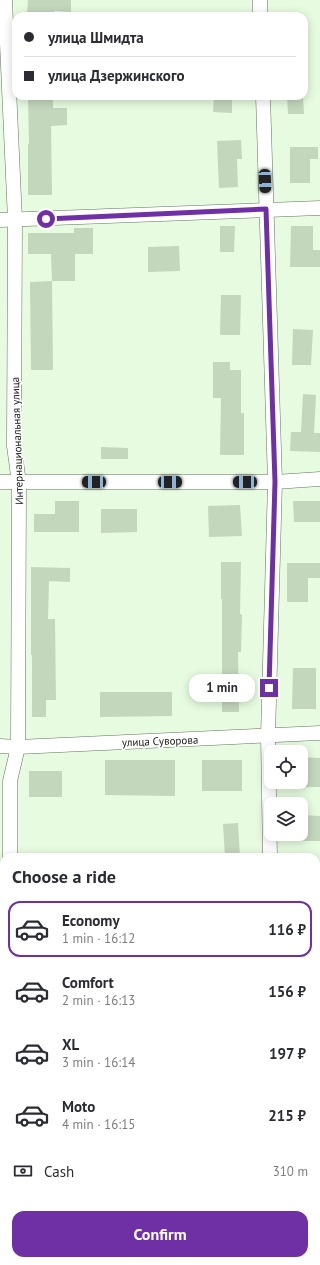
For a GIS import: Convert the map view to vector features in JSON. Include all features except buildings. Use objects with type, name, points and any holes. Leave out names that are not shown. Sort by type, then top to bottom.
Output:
[{"type":"street","name":"Интернациональная улица","points":[[5,0],[15,220],[14,446],[19,483],[18,747],[10,781],[10,853]]},
{"type":"street","points":[[260,0],[260,12]]},
{"type":"street","points":[[263,100],[275,482],[268,736],[270,853]]},
{"type":"street","points":[[0,220],[320,208]]},
{"type":"street","points":[[0,482],[275,482],[320,479]]},
{"type":"street","name":"улица Суворова","points":[[0,746],[18,747],[320,734]]},
{"type":"route","points":[[46,219],[266,209],[275,482],[269,688]]}]
